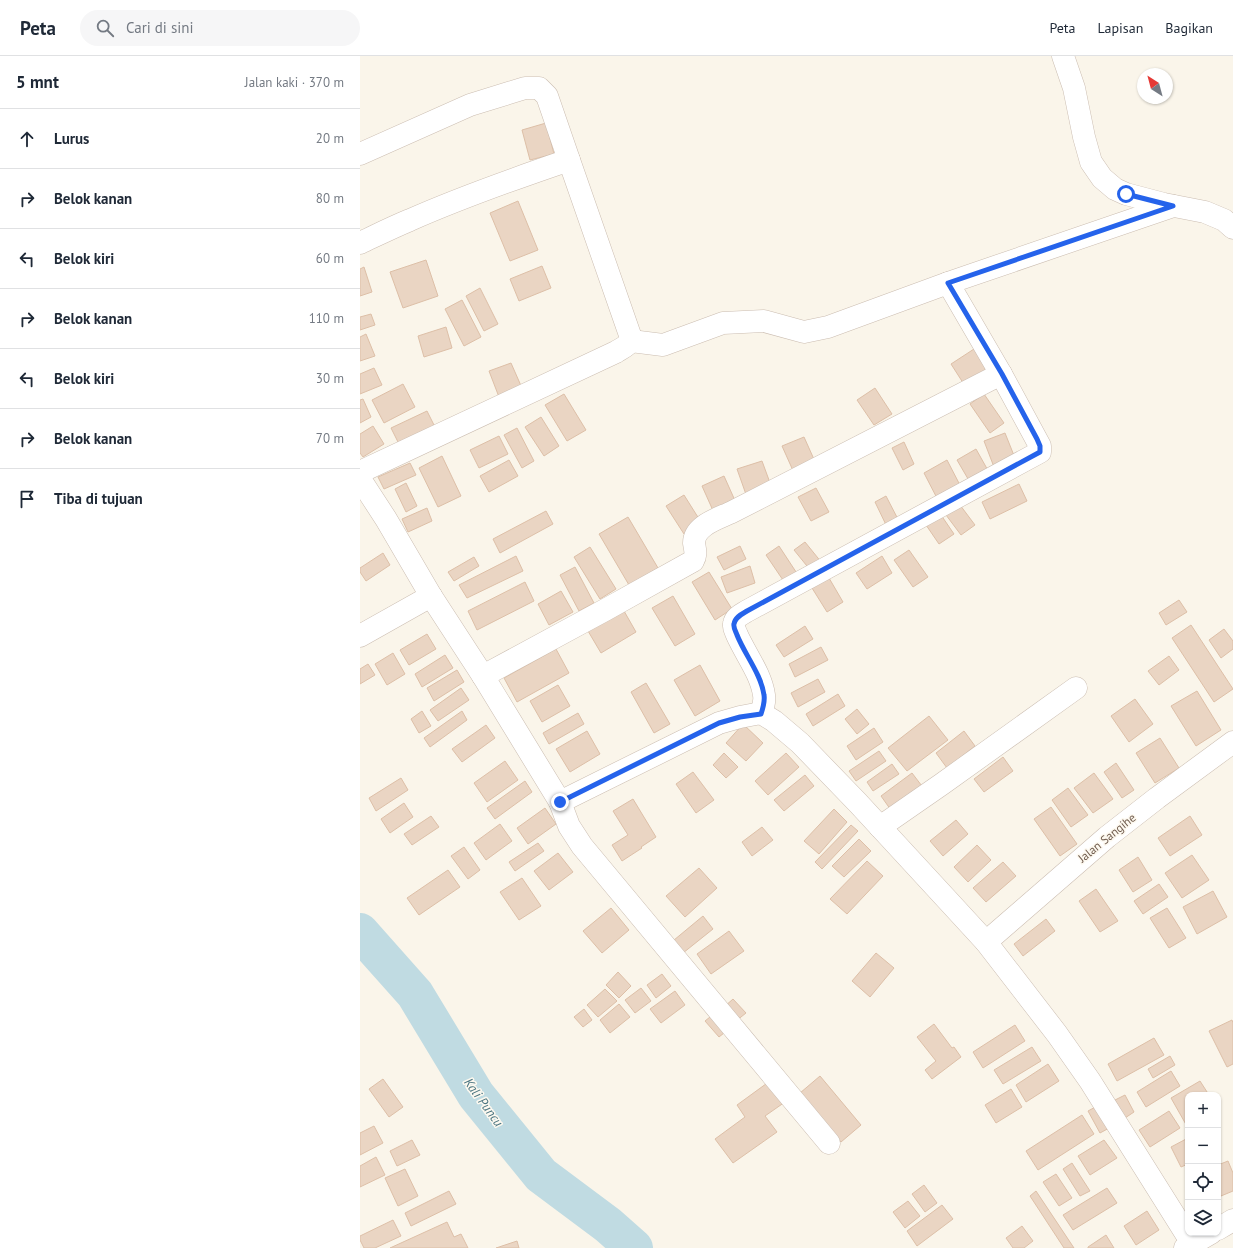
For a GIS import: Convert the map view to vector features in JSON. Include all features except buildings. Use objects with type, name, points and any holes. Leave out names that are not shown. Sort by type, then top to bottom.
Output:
[{"type":"street","points":[[1064,56],[1074,88],[1091,162],[1102,178],[1115,189],[1126,194],[1173,206],[1205,212],[1224,220],[1233,228]]},
{"type":"street","points":[[360,154],[470,105],[525,88],[539,88],[547,96],[630,333],[631,340],[625,347],[616,352],[360,472]]},
{"type":"street","points":[[360,243],[410,220],[512,179],[569,160]]},
{"type":"street","points":[[631,340],[664,345],[724,323],[764,321],[804,332],[828,327],[948,283],[1173,206]]},
{"type":"street","points":[[761,714],[765,696],[759,678],[734,626],[739,616],[1040,452],[1040,446],[1037,439],[1002,374],[948,283]]},
{"type":"street","points":[[483,676],[693,561],[696,553],[694,543],[695,537],[701,528],[707,524],[1002,374]]},
{"type":"street","points":[[360,479],[386,519],[431,596],[483,676],[560,802],[570,826],[582,846],[829,1143]]},
{"type":"street","points":[[360,636],[431,596]]},
{"type":"street","points":[[880,827],[1076,688]]},
{"type":"street","points":[[560,802],[719,723],[740,717],[761,714],[774,721],[800,743],[986,942],[1034,1002],[1090,1081],[1191,1247],[1207,1236]]},
{"type":"street","name":"Jalan Sangihe","points":[[986,942],[1107,837],[1233,742]]},
{"type":"street","points":[[1221,1227],[1233,1220]]},
{"type":"waterway","name":"Kali Puncu","points":[[360,932],[415,994],[476,1095],[541,1175],[608,1225],[634,1248]]},
{"type":"route","points":[[560,802],[719,723],[740,717],[761,714],[765,696],[759,678],[734,626],[734,622],[739,616],[1040,452],[1040,446],[1037,439],[1002,374],[948,283],[1173,206],[1126,194]]}]
